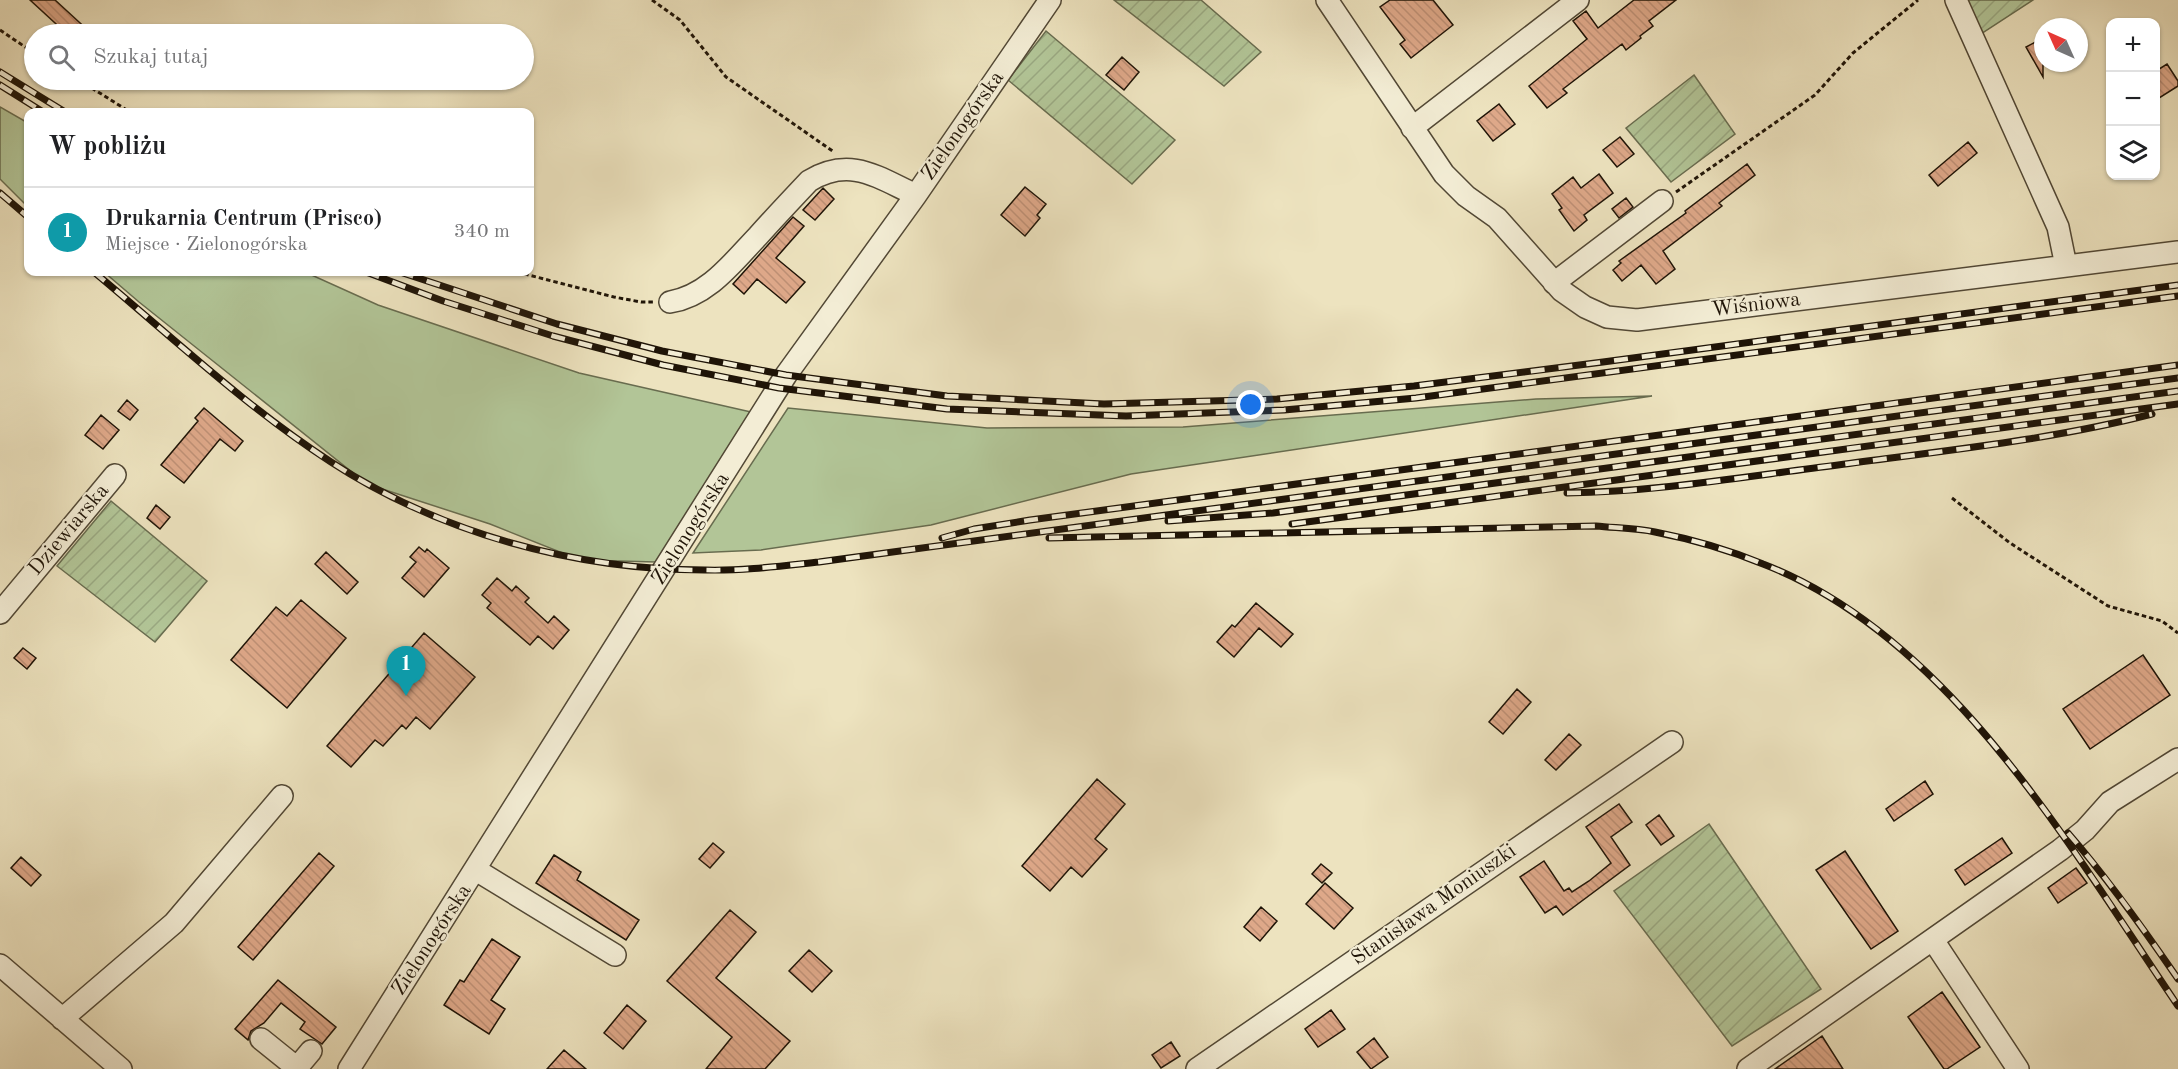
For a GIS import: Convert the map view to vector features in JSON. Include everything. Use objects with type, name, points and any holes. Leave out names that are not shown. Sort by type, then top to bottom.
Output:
[{"type":"street","name":"Zielonogórska","points":[[349,1069],[786,375],[916,195],[1050,0]]},
{"type":"street","name":"Wiśniowa","points":[[1327,0],[1444,174],[1466,196],[1497,218],[1562,291],[1585,307],[1607,317],[1637,320],[2178,252]]},
{"type":"street","points":[[1412,128],[1578,0]]},
{"type":"street","points":[[1956,0],[2058,227],[2066,266]]},
{"type":"street","points":[[670,302],[681,300],[702,290],[720,276],[809,181],[819,174],[837,168],[864,171],[916,195]]},
{"type":"street","points":[[1554,283],[1662,201]]},
{"type":"street","name":"Dziewiarska","points":[[0,613],[115,475]]},
{"type":"street","name":"Stanisława Moniuszki","points":[[1197,1069],[1672,742]]},
{"type":"street","points":[[1748,1069],[2060,850],[2085,830],[2110,802],[2178,759]]},
{"type":"street","points":[[62,1019],[174,923],[282,796]]},
{"type":"street","points":[[476,870],[615,955]]},
{"type":"street","points":[[1933,940],[2018,1069]]},
{"type":"street","points":[[0,965],[121,1069]]},
{"type":"street","points":[[261,1039],[297,1069],[311,1051]]},
{"type":"path","points":[[652,0],[680,20],[726,77],[864,171]]},
{"type":"path","points":[[1662,201],[1815,95],[1853,53],[1918,0]]},
{"type":"path","points":[[0,30],[24,46]]},
{"type":"path","points":[[95,90],[124,108]]},
{"type":"path","points":[[534,276],[641,302],[670,302]]},
{"type":"path","points":[[1952,498],[2010,543],[2108,606],[2162,621],[2178,633]]},
{"type":"green space","points":[[1114,0],[1201,0],[1261,52],[1224,86]]},
{"type":"green space","points":[[1963,0],[2033,0],[1978,36]]},
{"type":"green space","points":[[1046,31],[1175,140],[1132,184],[1008,80]]},
{"type":"green space","points":[[1694,75],[1735,134],[1671,182],[1626,128]]},
{"type":"green space","points":[[0,107],[24,121],[24,203],[0,179]]},
{"type":"green space","points":[[109,276],[314,276],[378,305],[579,373],[751,412],[656,562],[580,560],[490,524],[367,484]]},
{"type":"green space","points":[[1652,396],[1131,474],[931,525],[761,550],[693,553],[788,408],[987,428],[1183,427],[1536,399]]},
{"type":"green space","points":[[111,501],[207,581],[155,642],[57,566]]},
{"type":"green space","points":[[1709,824],[1821,989],[1732,1046],[1614,891]]},
{"type":"building","points":[[30,0],[55,0],[81,24],[56,24]]},
{"type":"building","points":[[1390,0],[1433,0],[1453,25],[1411,58],[1400,44],[1405,40],[1380,7]]},
{"type":"building","points":[[1634,0],[1676,0],[1649,21],[1653,26],[1640,36],[1641,38],[1626,50],[1622,44],[1563,89],[1567,93],[1547,108],[1529,86],[1587,39],[1573,21],[1586,11],[1598,28]]},
{"type":"building","points":[[2034,43],[2034,61],[2026,47]]},
{"type":"building","points":[[1122,57],[1139,72],[1124,90],[1106,75]]},
{"type":"building","points":[[2167,64],[2178,81],[2178,86],[2160,97],[2160,72],[2160,68]]},
{"type":"building","points":[[1499,104],[1515,124],[1493,141],[1477,121]]},
{"type":"building","points":[[1620,137],[1634,154],[1617,167],[1603,150]]},
{"type":"building","points":[[1968,142],[1977,153],[1938,186],[1929,175]]},
{"type":"building","points":[[1747,164],[1755,175],[1719,203],[1722,206],[1663,251],[1675,269],[1656,284],[1641,265],[1622,281],[1613,270],[1621,263],[1619,261],[1686,213],[1685,211]]},
{"type":"building","points":[[1599,174],[1613,193],[1584,215],[1587,220],[1574,231],[1559,210],[1562,208],[1552,194],[1573,177],[1581,188]]},
{"type":"building","points":[[1025,187],[1046,204],[1037,215],[1040,218],[1025,236],[1001,215]]},
{"type":"building","points":[[823,188],[834,199],[815,220],[803,210]]},
{"type":"building","points":[[1626,198],[1633,207],[1619,218],[1612,209]]},
{"type":"building","points":[[793,217],[804,226],[776,258],[805,282],[786,303],[757,279],[744,294],[733,284]]},
{"type":"building","points":[[127,400],[138,410],[130,420],[118,411]]},
{"type":"building","points":[[204,408],[243,441],[235,451],[220,439],[184,483],[161,465],[198,421],[195,418]]},
{"type":"building","points":[[101,415],[119,430],[103,449],[85,435]]},
{"type":"building","points":[[156,505],[170,517],[160,529],[147,518]]},
{"type":"building","points":[[419,547],[425,552],[427,549],[449,568],[424,597],[402,578],[416,562],[410,557]]},
{"type":"building","points":[[326,552],[358,582],[347,594],[315,564]]},
{"type":"building","points":[[497,578],[512,591],[516,586],[529,598],[525,602],[548,623],[554,616],[569,630],[553,649],[538,636],[530,645],[487,608],[491,603],[482,595]]},
{"type":"building","points":[[301,600],[346,638],[287,708],[231,660],[276,607],[287,616]]},
{"type":"building","points":[[1256,603],[1293,634],[1281,647],[1259,628],[1234,657],[1217,642],[1232,625],[1235,627]]},
{"type":"building","points":[[424,633],[475,677],[430,729],[416,717],[406,729],[402,725],[383,746],[375,740],[351,767],[327,746]]},
{"type":"building","points":[[23,648],[36,658],[27,669],[14,658]]},
{"type":"building","points":[[2143,655],[2170,695],[2090,749],[2063,709]]},
{"type":"building","points":[[1517,689],[1531,702],[1503,734],[1489,722]]},
{"type":"building","points":[[1569,734],[1581,745],[1556,770],[1545,760]]},
{"type":"building","points":[[1097,779],[1125,804],[1095,839],[1107,849],[1082,877],[1071,867],[1050,891],[1022,866]]},
{"type":"building","points":[[1925,781],[1933,794],[1894,821],[1886,809]]},
{"type":"building","points":[[1619,804],[1632,822],[1611,837],[1630,865],[1563,915],[1556,906],[1545,913],[1520,877],[1544,861],[1564,891],[1569,888],[1572,892],[1589,881],[1611,863],[1586,827]]},
{"type":"building","points":[[1659,815],[1674,836],[1661,845],[1646,825]]},
{"type":"building","points":[[2002,838],[2012,853],[1965,885],[1955,870]]},
{"type":"building","points":[[713,843],[724,852],[710,868],[699,859]]},
{"type":"building","points":[[1845,851],[1898,931],[1871,949],[1816,870]]},
{"type":"building","points":[[319,853],[334,866],[253,960],[238,947]]},
{"type":"building","points":[[554,855],[581,872],[577,880],[639,920],[626,940],[536,883]]},
{"type":"building","points":[[21,857],[41,875],[31,886],[11,868]]},
{"type":"building","points":[[1321,864],[1332,873],[1322,883],[1312,874]]},
{"type":"building","points":[[2076,868],[2087,883],[2058,903],[2048,888]]},
{"type":"building","points":[[1325,883],[1353,908],[1334,929],[1306,904]]},
{"type":"building","points":[[1261,907],[1277,921],[1260,941],[1244,927]]},
{"type":"building","points":[[730,910],[756,932],[716,978],[790,1041],[765,1069],[706,1069],[732,1037],[667,981]]},
{"type":"building","points":[[492,939],[520,957],[491,1000],[505,1009],[489,1034],[444,1005],[460,980],[464,982]]},
{"type":"building","points":[[809,950],[832,971],[812,992],[789,971]]},
{"type":"building","points":[[278,980],[336,1027],[322,1044],[300,1029],[305,1022],[281,1003],[264,1023],[251,1031],[248,1040],[235,1029]]},
{"type":"building","points":[[1942,992],[1980,1047],[1947,1069],[1944,1069],[1908,1017]]},
{"type":"building","points":[[627,1005],[646,1021],[623,1049],[604,1033]]},
{"type":"building","points":[[1331,1010],[1345,1029],[1318,1047],[1305,1029]]},
{"type":"building","points":[[1822,1036],[1843,1069],[1775,1069]]},
{"type":"building","points":[[1374,1038],[1388,1057],[1371,1069],[1357,1052]]},
{"type":"building","points":[[1171,1042],[1180,1056],[1161,1068],[1152,1055]]},
{"type":"building","points":[[564,1050],[586,1069],[547,1069]]},
{"type":"railway","points":[[0,72],[24,87]]},
{"type":"railway","points":[[0,85],[37,108]]},
{"type":"railway","points":[[29,90],[58,108]]},
{"type":"railway","points":[[0,193],[24,214]]},
{"type":"railway","points":[[99,276],[269,418],[331,462],[373,487],[417,509],[510,543],[558,555],[656,568],[734,570],[819,562],[2178,378]]},
{"type":"railway","points":[[377,276],[443,301],[553,336],[663,365],[779,388],[947,409],[1126,416],[1284,410],[1416,398],[2178,296]]},
{"type":"railway","points":[[412,276],[557,324],[662,351],[786,375],[947,396],[1104,404],[1277,399],[1414,386],[2178,285]]},
{"type":"railway","points":[[942,538],[974,529],[1030,520],[2178,365]]},
{"type":"railway","points":[[1168,521],[1273,513],[2178,391]]},
{"type":"railway","points":[[1292,524],[2178,404]]},
{"type":"railway","points":[[1567,493],[1669,487],[1956,450],[2075,431],[2152,414]]},
{"type":"railway","points":[[1049,538],[1596,526],[1669,535],[1763,564],[1830,597],[1892,641],[1948,694],[2000,752],[2049,815],[2178,1006]]},
{"type":"railway","points":[[2068,833],[2125,904],[2178,979]]},
{"type":"place","name":"Drukarnia Centrum (Prisco)","points":[[406,696]]}]
